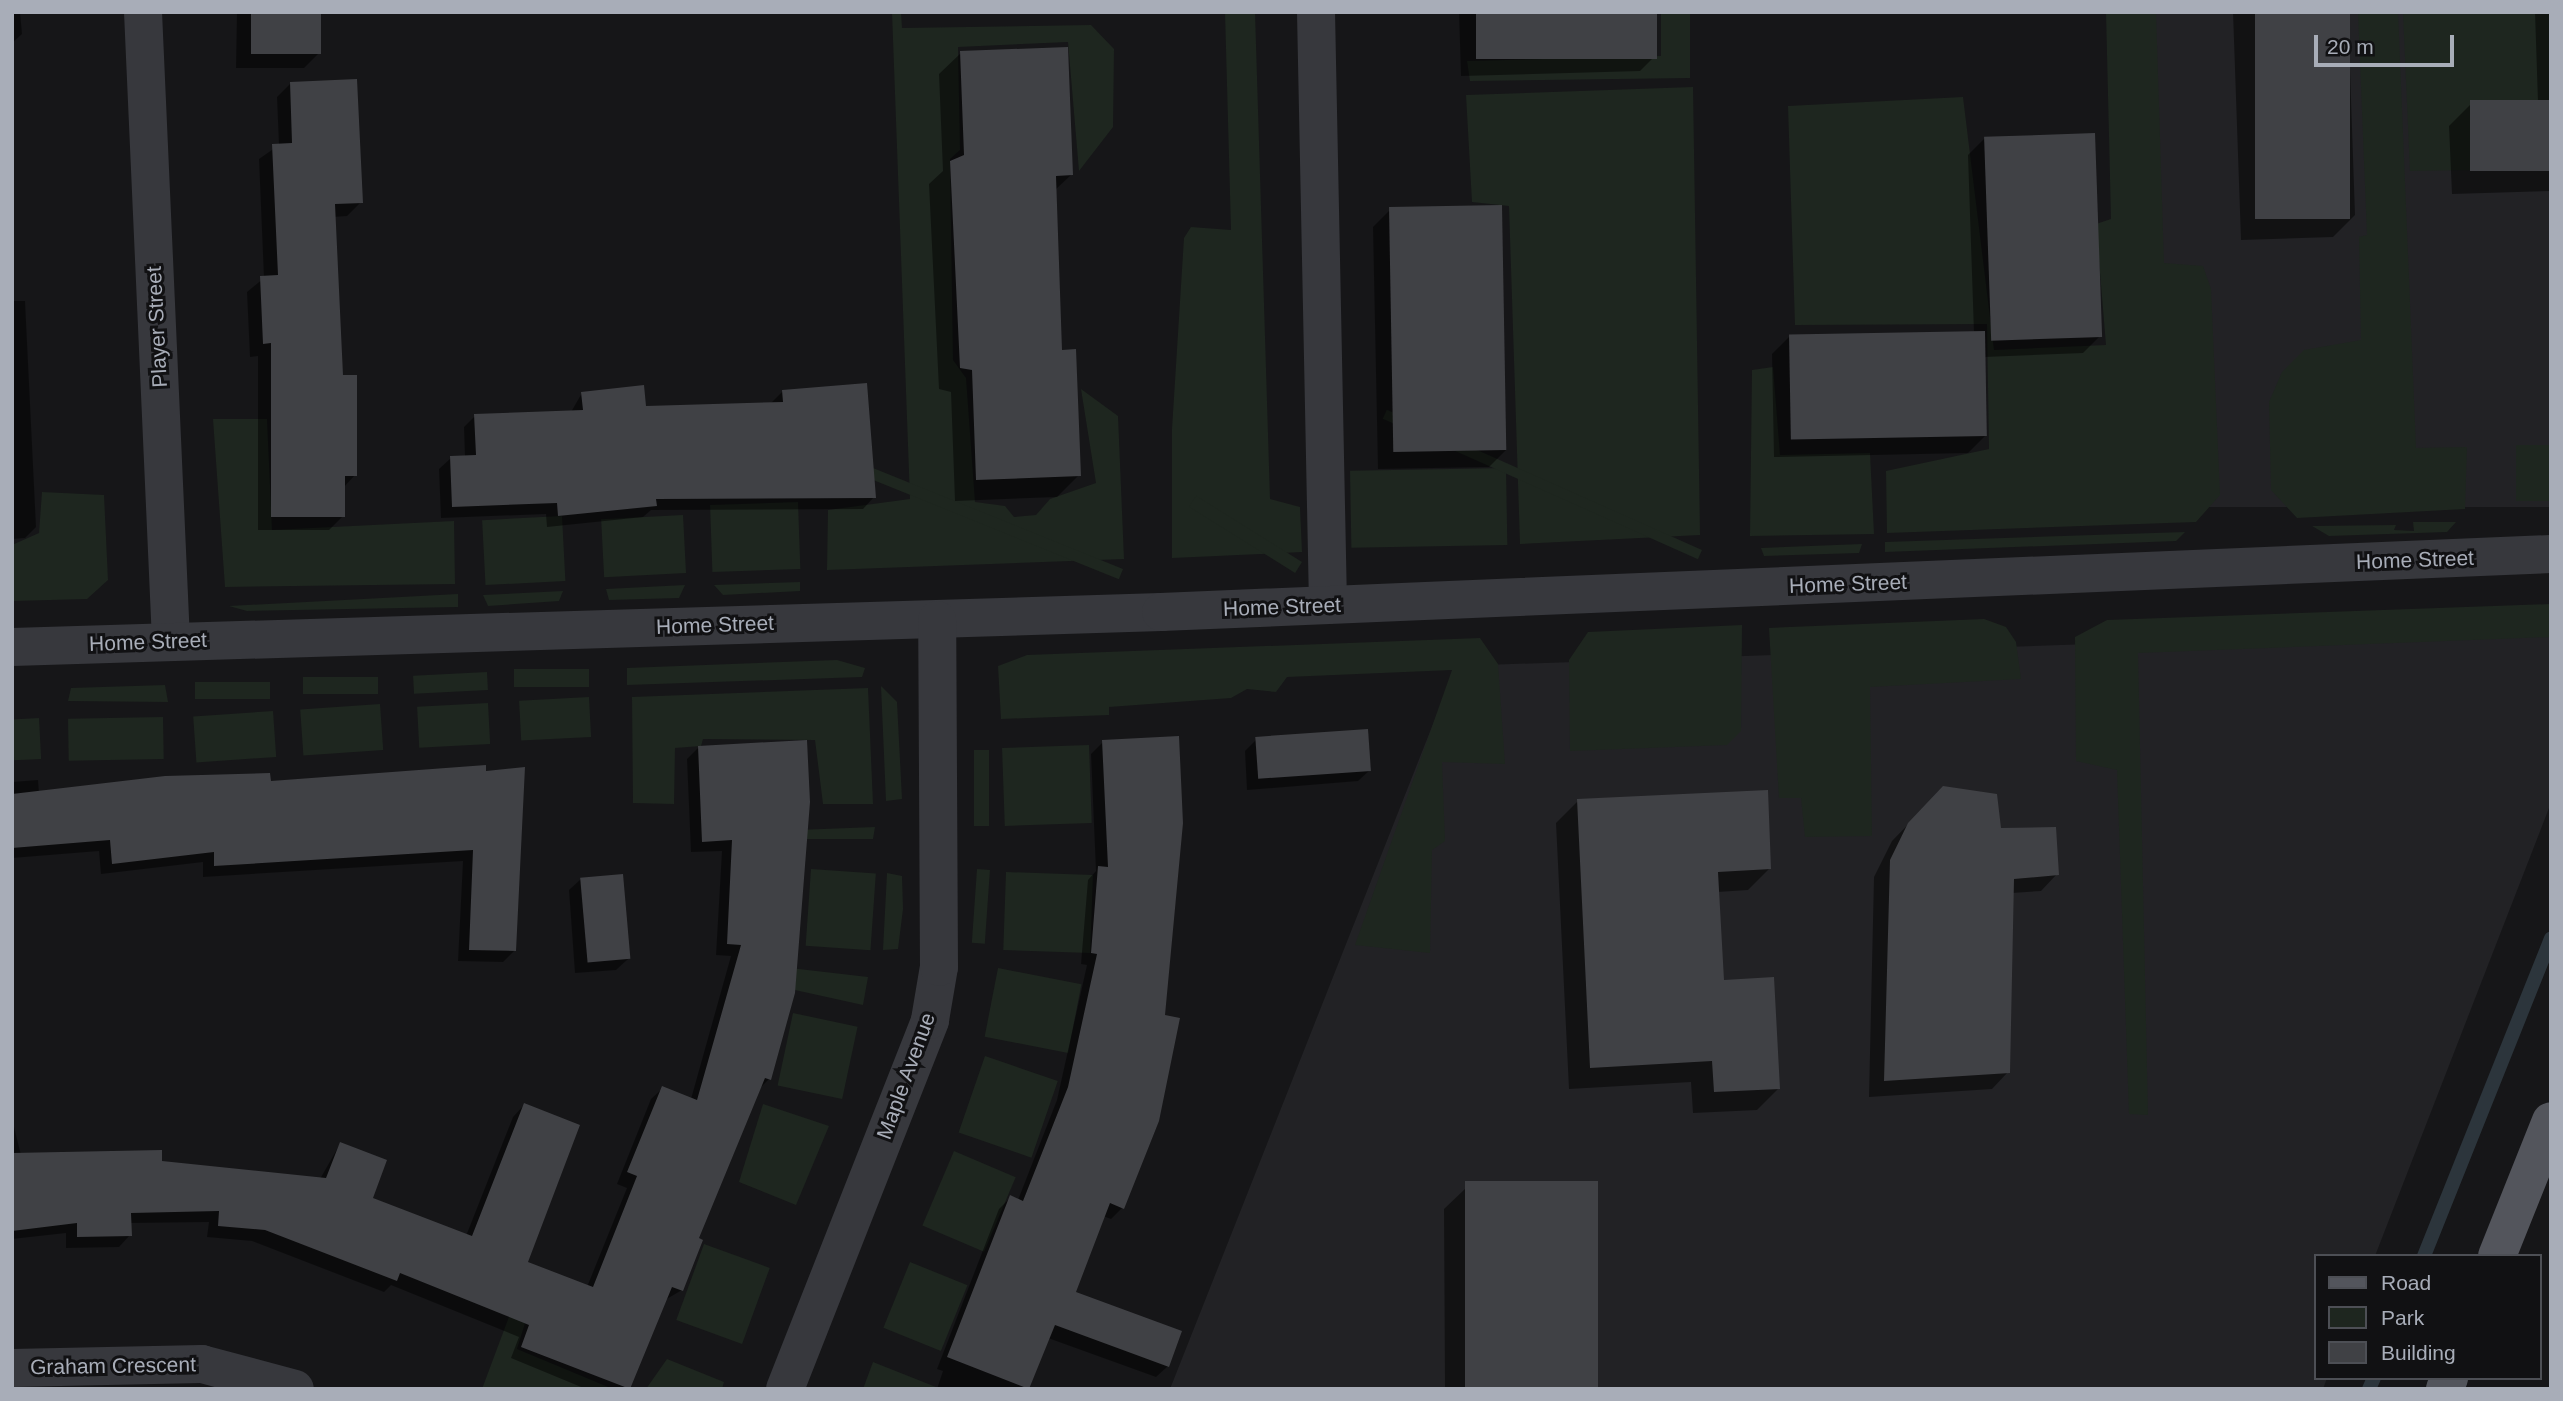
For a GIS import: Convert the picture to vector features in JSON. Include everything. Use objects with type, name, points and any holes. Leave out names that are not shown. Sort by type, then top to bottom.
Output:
[{"type":"main road","points":[[2498,1254],[2551,1121]]},
{"type":"street","name":"Player Street","points":[[143,12],[171,641]]},
{"type":"street","points":[[1316,12],[1328,605]]},
{"type":"street","name":"Home Street","points":[[12,647],[937,620],[2551,554]]},
{"type":"street","name":"Maple Avenue","points":[[785,1389],[929,1020],[939,967],[937,620]]},
{"type":"street","name":"Graham Crescent","points":[[12,1368],[202,1364],[295,1389]]},
{"type":"shaded area","points":[[2123,12],[2551,12],[2551,507],[2123,507]]},
{"type":"shaded area","points":[[2551,628],[2551,803],[2376,1254],[2314,1254],[2314,1380],[2326,1380],[2323,1389],[1170,1389],[1456,666]]},
{"type":"green space","points":[[892,12],[901,12],[902,28],[1091,25],[1114,49],[1113,127],[1079,171],[1068,42],[958,47],[960,150],[950,159],[953,360],[966,378],[975,502],[1005,506],[1014,517],[1036,515],[1050,499],[1096,483],[1081,389],[1118,416],[1124,559],[827,570],[828,510],[910,499]]},
{"type":"green space","points":[[1225,12],[1255,12],[1270,499],[1300,507],[1302,552],[1172,558],[1172,429],[1184,238],[1191,227],[1231,230]]},
{"type":"green space","points":[[1661,12],[1690,12],[1690,78],[1470,81],[1467,61],[1661,56]]},
{"type":"green space","points":[[2106,12],[2156,12],[2164,263],[2203,266],[2211,289],[2220,495],[2196,522],[1887,533],[1886,471],[1989,449],[1987,324],[1795,325],[1788,106],[1963,97],[1994,350],[2106,345],[2096,224],[2111,219]]},
{"type":"green space","points":[[2358,12],[2398,12],[2416,448],[2467,447],[2465,509],[2297,518],[2271,490],[2269,402],[2282,372],[2304,350],[2361,340],[2359,237],[2367,235]]},
{"type":"green space","points":[[2403,12],[2551,12],[2551,100],[2481,170],[2410,171]]},
{"type":"green space","points":[[1693,87],[1700,535],[1520,544],[1509,206],[1472,202],[1466,95]]},
{"type":"green space","points":[[1773,367],[1780,455],[1870,453],[1874,534],[1750,536],[1752,370]]},
{"type":"green space","points":[[1387,410],[1702,550],[1698,559],[1383,419]]},
{"type":"green space","points":[[213,419],[267,419],[272,530],[454,521],[455,584],[225,587]]},
{"type":"green space","points":[[2516,445],[2551,445],[2551,501],[2516,501]]},
{"type":"green space","points":[[848,458],[1123,569],[1119,579],[844,468]]},
{"type":"green space","points":[[1506,468],[1507,545],[1351,548],[1350,471]]},
{"type":"green space","points":[[42,492],[104,495],[108,580],[87,599],[12,601],[12,545],[39,533]]},
{"type":"green space","points":[[1196,496],[1302,562],[1295,573],[1189,507]]},
{"type":"green space","points":[[798,502],[800,569],[712,572],[710,505]]},
{"type":"green space","points":[[683,515],[686,573],[604,577],[601,519]]},
{"type":"green space","points":[[562,516],[565,581],[486,585],[482,520]]},
{"type":"green space","points":[[2413,522],[2456,522],[2447,532],[2329,536],[2312,526],[2396,525],[2394,530],[2414,531]]},
{"type":"green space","points":[[2185,532],[2176,541],[1885,552],[1885,542]]},
{"type":"green space","points":[[1862,544],[1859,553],[1764,556],[1761,548]]},
{"type":"green space","points":[[800,582],[800,591],[723,595],[714,585]]},
{"type":"green space","points":[[685,585],[679,598],[609,600],[606,589]]},
{"type":"green space","points":[[563,591],[559,601],[488,606],[483,595]]},
{"type":"green space","points":[[458,594],[458,607],[247,611],[229,606]]},
{"type":"green space","points":[[2551,604],[2551,637],[2138,653],[2148,1115],[2129,1114],[2117,770],[2076,761],[2075,637],[2107,620]]},
{"type":"green space","points":[[1984,619],[2006,627],[2016,642],[2021,679],[1870,687],[1872,836],[1805,837],[1801,798],[1779,798],[1769,628]]},
{"type":"green space","points":[[1742,625],[1741,731],[1727,745],[1570,751],[1569,660],[1588,632]]},
{"type":"green space","points":[[1480,638],[1498,664],[1505,764],[1442,762],[1445,841],[1432,850],[1430,953],[1355,945],[1452,670],[1287,677],[1276,692],[1247,689],[1231,698],[1109,707],[1109,715],[1001,719],[998,666],[1027,655]]},
{"type":"green space","points":[[837,660],[865,668],[862,677],[627,685],[627,668]]},
{"type":"green space","points":[[514,669],[589,669],[589,687],[514,687]]},
{"type":"green space","points":[[487,672],[488,690],[414,694],[413,676]]},
{"type":"green space","points":[[303,677],[378,677],[378,694],[303,694]]},
{"type":"green space","points":[[195,682],[270,682],[270,699],[195,699]]},
{"type":"green space","points":[[165,685],[168,702],[68,701],[71,688]]},
{"type":"green space","points":[[881,686],[897,702],[902,799],[886,801]]},
{"type":"green space","points":[[868,688],[873,804],[823,804],[815,740],[703,739],[701,746],[675,748],[674,804],[633,803],[632,697]]},
{"type":"green space","points":[[589,697],[591,737],[521,741],[519,701]]},
{"type":"green space","points":[[488,703],[490,744],[419,748],[417,707]]},
{"type":"green space","points":[[380,704],[383,750],[303,755],[300,710]]},
{"type":"green space","points":[[273,711],[276,757],[196,762],[193,717]]},
{"type":"green space","points":[[163,717],[164,759],[69,761],[68,719]]},
{"type":"green space","points":[[39,718],[41,759],[14,760],[12,719]]},
{"type":"green space","points":[[1089,745],[1092,823],[1005,826],[1002,748]]},
{"type":"green space","points":[[974,750],[989,750],[989,826],[974,826]]},
{"type":"green space","points":[[875,827],[873,839],[772,839],[771,831]]},
{"type":"green space","points":[[811,869],[876,874],[870,950],[806,946]]},
{"type":"green space","points":[[977,869],[990,870],[985,944],[972,943]]},
{"type":"green space","points":[[1006,872],[1093,875],[1090,953],[1003,950]]},
{"type":"green space","points":[[887,873],[902,876],[903,909],[898,949],[883,950]]},
{"type":"green space","points":[[747,963],[868,977],[863,1005],[745,979]]},
{"type":"green space","points":[[998,968],[1081,984],[1068,1053],[985,1037]]},
{"type":"green space","points":[[793,1013],[858,1027],[842,1099],[778,1085]]},
{"type":"green space","points":[[985,1056],[1058,1081],[1031,1158],[959,1133]]},
{"type":"green space","points":[[763,1104],[829,1126],[796,1205],[739,1182]]},
{"type":"green space","points":[[954,1151],[1016,1177],[984,1252],[922,1226]]},
{"type":"green space","points":[[704,1244],[770,1268],[742,1344],[676,1320]]},
{"type":"green space","points":[[910,1262],[967,1285],[941,1351],[883,1328]]},
{"type":"green space","points":[[516,1298],[531,1304],[517,1349],[613,1389],[482,1389]]},
{"type":"green space","points":[[667,1359],[724,1382],[722,1389],[646,1389]]},
{"type":"green space","points":[[873,1362],[941,1389],[863,1389]]},
{"type":"building","points":[[251,12],[321,12],[321,54],[251,54]]},
{"type":"building","points":[[1476,12],[1657,12],[1657,59],[1476,59]]},
{"type":"building","points":[[2255,12],[2350,12],[2350,219],[2255,219]]},
{"type":"building","points":[[1068,47],[1073,175],[1056,176],[1062,350],[1076,349],[1081,476],[976,480],[972,370],[960,368],[950,161],[964,155],[960,51]]},
{"type":"building","points":[[357,79],[363,203],[335,204],[343,375],[357,375],[357,476],[345,476],[345,517],[271,517],[271,343],[263,344],[260,276],[278,275],[272,144],[292,143],[290,82]]},
{"type":"building","points":[[2470,100],[2551,100],[2551,171],[2470,171]]},
{"type":"building","points":[[2095,133],[2102,337],[1991,341],[1984,137]]},
{"type":"building","points":[[1502,205],[1506,450],[1393,452],[1389,207]]},
{"type":"building","points":[[1985,331],[1987,436],[1791,439],[1789,334]]},
{"type":"building","points":[[867,383],[876,498],[656,499],[657,506],[558,516],[557,503],[452,507],[450,456],[476,455],[474,414],[583,410],[581,392],[644,385],[646,406],[783,402],[782,390]]},
{"type":"building","points":[[1368,729],[1371,771],[1258,779],[1255,737]]},
{"type":"building","points":[[1179,736],[1183,823],[1165,1015],[1180,1018],[1159,1121],[1124,1209],[1110,1203],[1076,1292],[1182,1331],[1169,1367],[1055,1325],[1029,1389],[947,1357],[1010,1195],[1023,1201],[1068,1087],[1097,954],[1091,953],[1098,866],[1108,867],[1102,740]]},
{"type":"building","points":[[807,740],[810,802],[795,993],[771,1080],[765,1078],[699,1238],[703,1240],[683,1291],[672,1287],[630,1389],[521,1347],[529,1325],[400,1273],[397,1281],[265,1230],[218,1226],[219,1211],[131,1213],[132,1236],[77,1237],[77,1223],[12,1231],[12,1153],[162,1150],[162,1161],[326,1178],[340,1142],[387,1160],[373,1198],[472,1236],[524,1103],[580,1125],[528,1262],[593,1287],[637,1176],[627,1172],[662,1086],[697,1100],[741,945],[727,944],[732,840],[702,842],[698,746]]},
{"type":"building","points":[[486,765],[486,771],[525,767],[516,951],[469,950],[473,850],[214,866],[214,852],[112,864],[110,840],[12,848],[12,794],[165,776],[270,773],[271,781]]},
{"type":"building","points":[[1943,786],[1997,794],[2001,828],[2056,827],[2059,875],[2014,879],[2010,1073],[1884,1081],[1890,860],[1908,823]]},
{"type":"building","points":[[1768,790],[1771,869],[1718,872],[1724,980],[1774,977],[1780,1089],[1714,1092],[1712,1061],[1590,1068],[1577,799]]},
{"type":"building","points":[[623,874],[630,959],[588,962],[580,878]]},
{"type":"building","points":[[1465,1181],[1598,1181],[1598,1389],[1465,1389]]},
{"type":"waterway","points":[[2425,1254],[2551,938]]},
{"type":"waterway","points":[[2369,1389],[2373,1380]]}]
